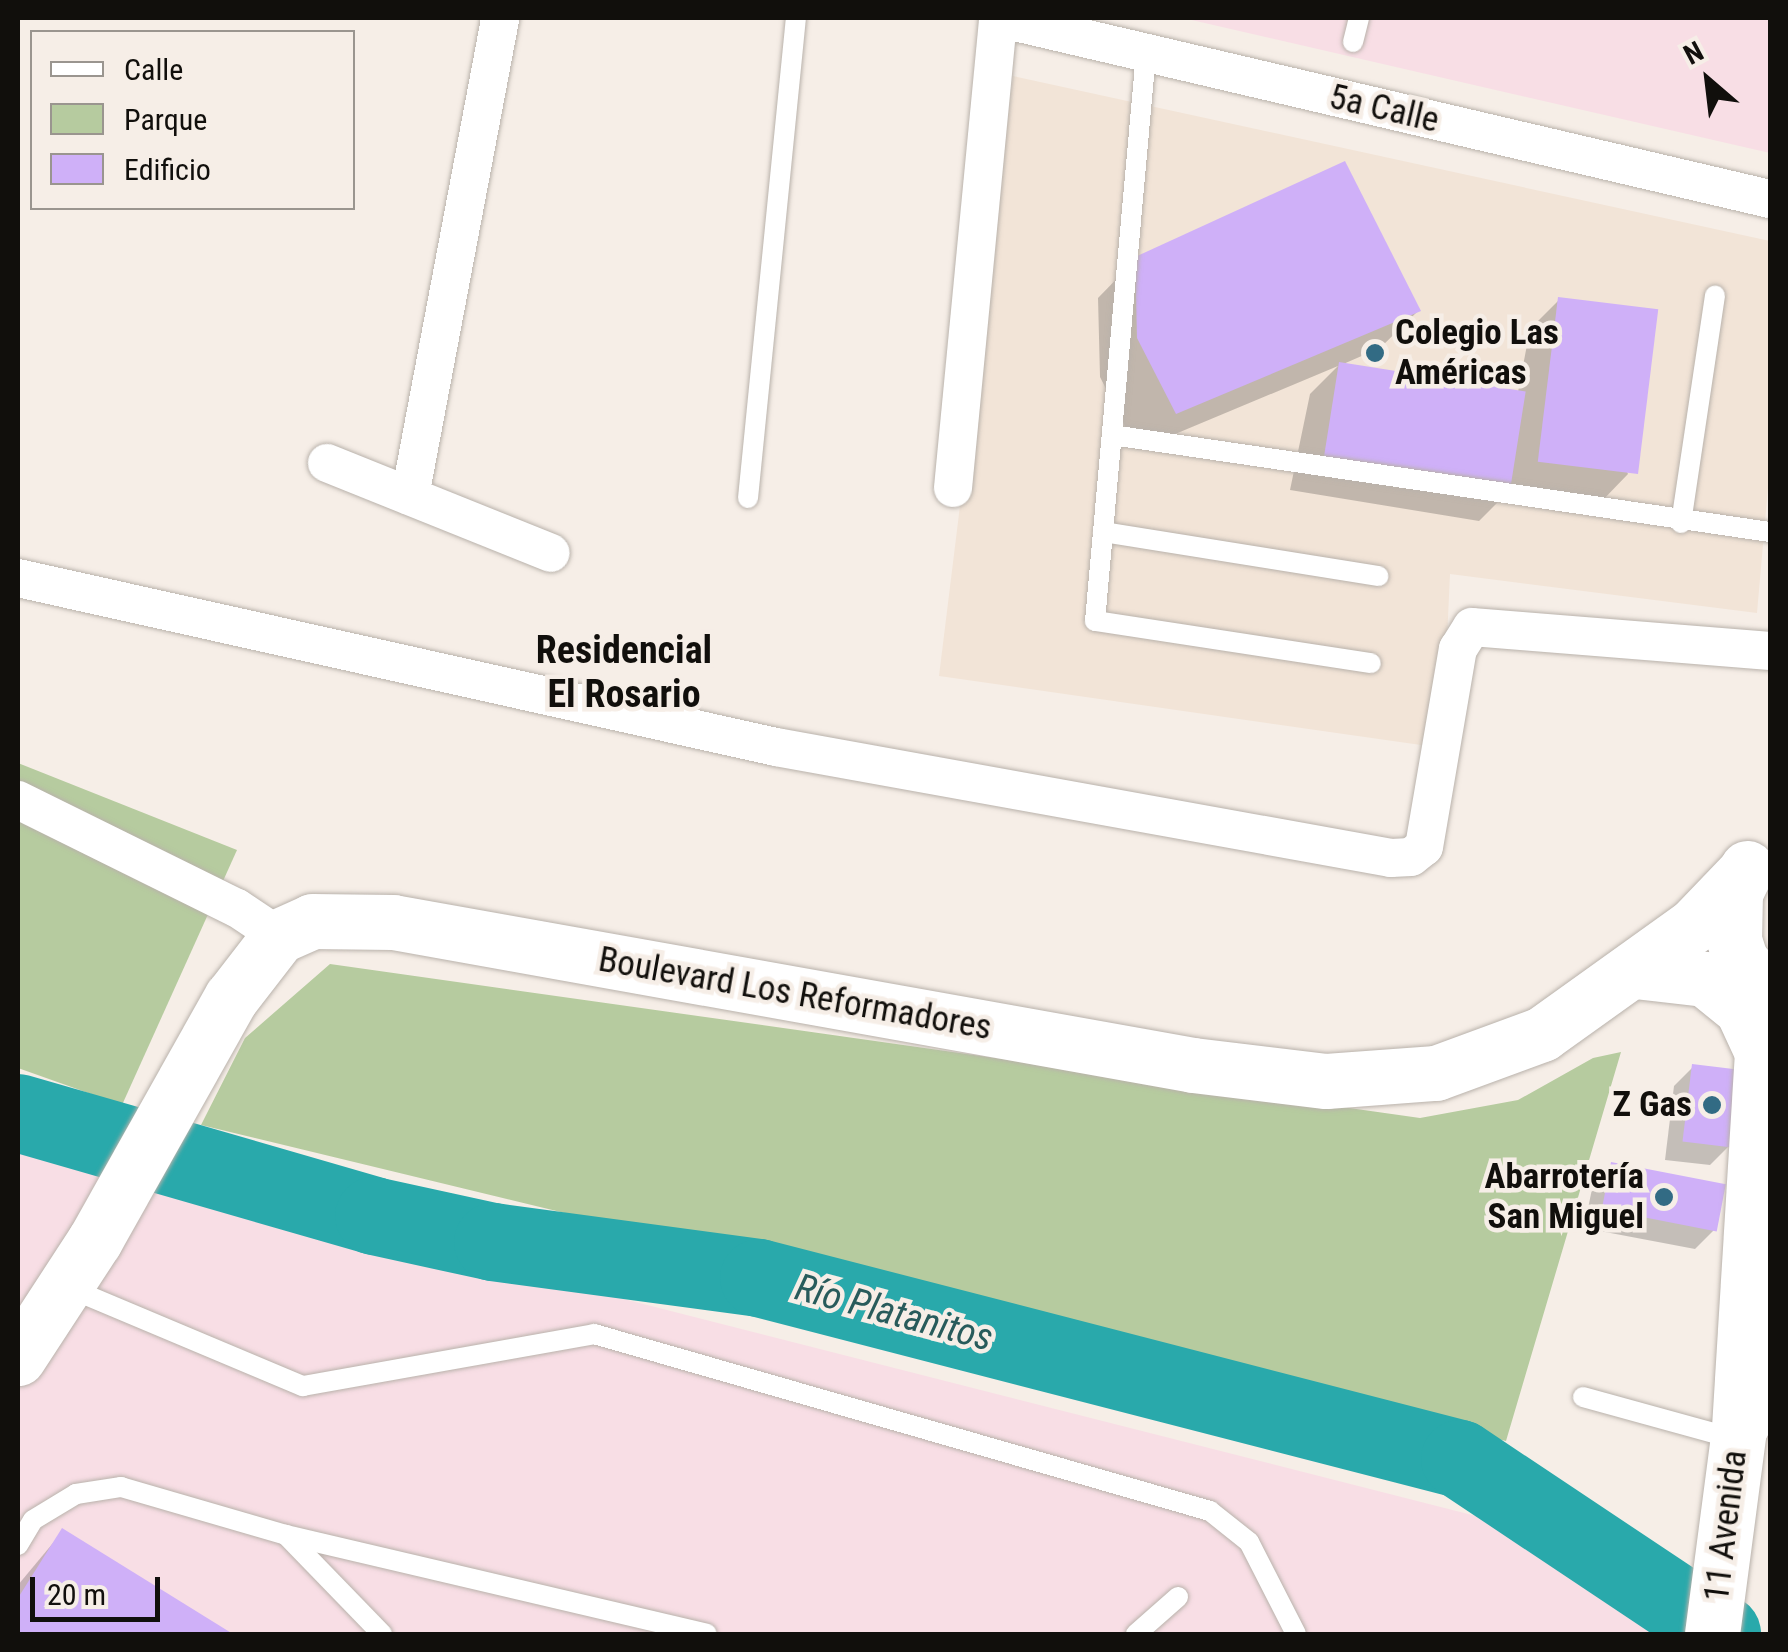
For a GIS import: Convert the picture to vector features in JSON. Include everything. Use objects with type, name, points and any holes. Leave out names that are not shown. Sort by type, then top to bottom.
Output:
[{"type":"main road","name":"Boulevard Los Reformadores","points":[[279,936],[312,921],[394,922],[1193,1065],[1326,1081],[1436,1073],[1542,1034],[1694,925],[1761,850]]},
{"type":"main road","points":[[1761,850],[1732,916],[1734,940],[1742,962],[1770,994]]},
{"type":"main road","points":[[18,1358],[95,1240],[231,998],[279,936]]},
{"type":"main road","name":"11 Avenida","points":[[1635,971],[1682,972],[1715,986],[1742,1009],[1762,1052],[1756,1402],[1723,1536],[1712,1634]]},
{"type":"street","points":[[410,496],[500,18]]},
{"type":"street","points":[[953,488],[998,18]]},
{"type":"street","name":"5a Calle","points":[[998,18],[1770,199]]},
{"type":"street","points":[[328,462],[551,553]]},
{"type":"street","points":[[18,578],[776,748],[1390,858],[1411,857],[1424,847],[1458,649],[1472,627],[1770,651]]},
{"type":"street","points":[[18,800],[237,908],[279,936]]},
{"type":"lane","points":[[748,498],[796,18]]},
{"type":"lane","points":[[1352,42],[1359,18]]},
{"type":"lane","points":[[1146,54],[1094,620],[1371,663]]},
{"type":"lane","points":[[1682,524],[1715,296]]},
{"type":"lane","points":[[1112,435],[1682,524],[1770,532]]},
{"type":"lane","points":[[1103,532],[1379,576]]},
{"type":"lane","points":[[65,1286],[303,1386],[594,1334],[1210,1511],[1249,1542],[1296,1634]]},
{"type":"lane","points":[[1583,1396],[1756,1402]]},
{"type":"lane","points":[[18,1546],[33,1520],[76,1494],[122,1486],[286,1535],[707,1634]]},
{"type":"lane","points":[[286,1535],[358,1627],[382,1634]]},
{"type":"lane","points":[[1136,1634],[1178,1596]]},
{"type":"shaded area","points":[[1183,18],[1770,18],[1770,153]]},
{"type":"shaded area","name":"Colegio Las Américas","points":[[1013,76],[1770,241],[1770,465],[1757,613],[1450,574],[1442,748],[939,676]]},
{"type":"shaded area","points":[[18,1135],[172,1184],[1476,1516],[1485,1497],[1681,1634],[18,1634]]},
{"type":"green space","points":[[18,763],[237,850],[122,1105],[18,1068]]},
{"type":"green space","points":[[330,964],[1420,1118],[1518,1100],[1593,1058],[1621,1052],[1506,1441],[201,1125],[245,1038]]},
{"type":"building","points":[[1345,161],[1421,311],[1176,414],[1137,338],[1135,257]]},
{"type":"building","points":[[1558,297],[1658,309],[1638,474],[1538,462]]},
{"type":"building","points":[[1339,362],[1526,392],[1510,491],[1323,462]]},
{"type":"building","name":"Z Gas","points":[[1692,1064],[1742,1070],[1732,1148],[1682,1141]]},
{"type":"building","name":"Abarrotería San Miguel","points":[[1611,1162],[1726,1184],[1717,1231],[1602,1209]]},
{"type":"building","points":[[62,1528],[233,1634],[18,1634],[18,1598]]},
{"type":"waterway","name":"Río Platanitos","points":[[18,1113],[374,1216],[493,1242],[759,1278],[1460,1459],[1722,1634]]},
{"type":"place","name":"Colegio Las Américas","points":[[1375,353]]},
{"type":"place","name":"Z Gas","points":[[1712,1105]]},
{"type":"place","name":"Abarrotería San Miguel","points":[[1664,1197]]},
{"type":"district","name":"Residencial El Rosario","points":[[624,673]]}]
